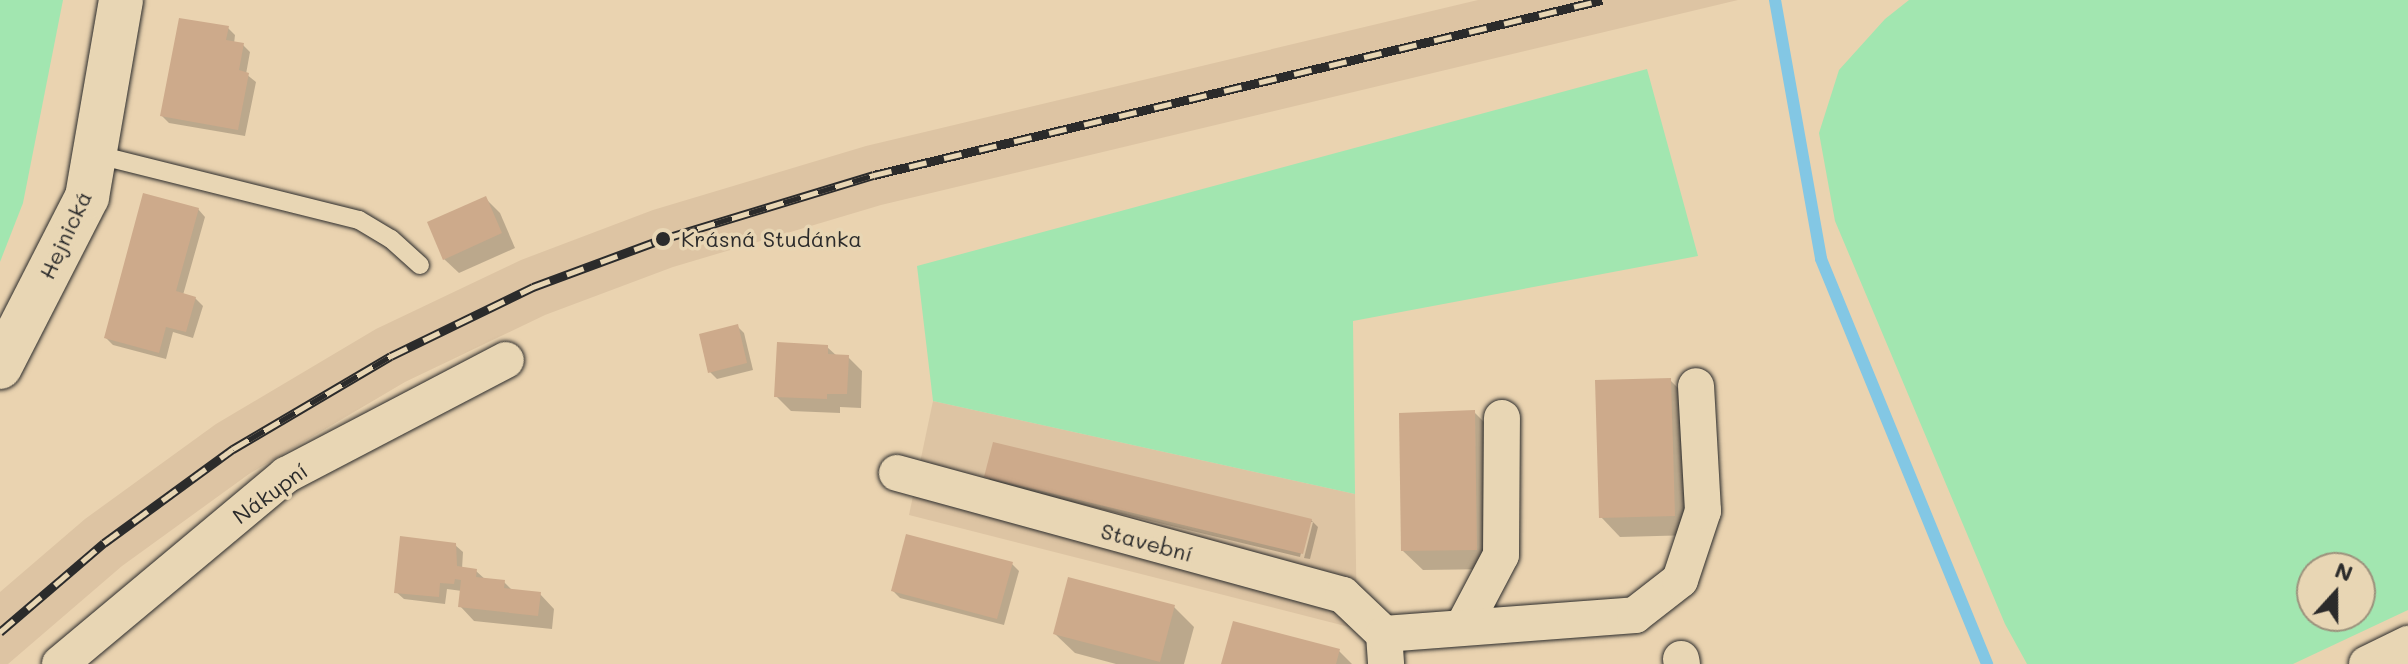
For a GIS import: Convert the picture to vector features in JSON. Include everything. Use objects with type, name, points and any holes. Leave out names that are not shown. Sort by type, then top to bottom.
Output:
[{"type":"main road","name":"Hejnická","points":[[0,367],[87,197],[121,0]]},
{"type":"street","name":"Nákupní","points":[[60,664],[286,475],[506,360]]},
{"type":"street","name":"Stavební","points":[[897,473],[1343,595],[1385,649],[1463,627],[1635,615],[1680,580],[1703,511],[1696,386]]},
{"type":"street","points":[[1463,627],[1501,555],[1502,418]]},
{"type":"street","points":[[2367,664],[2408,644]]},
{"type":"lane","points":[[94,154],[359,220],[391,239],[420,265]]},
{"type":"shaded area","points":[[1478,0],[1738,0],[881,205],[673,267],[545,315],[405,382],[249,474],[122,566],[8,664],[0,664],[0,592],[85,519],[216,424],[376,329],[521,260],[653,210],[866,146]]},
{"type":"shaded area","points":[[933,401],[1355,494],[1357,629],[909,515]]},
{"type":"green space","points":[[0,0],[63,0],[23,203],[0,262]]},
{"type":"green space","points":[[1909,0],[2408,0],[2408,610],[2376,625],[2376,552],[2296,552],[2296,632],[2361,632],[2293,664],[2027,664],[2005,624],[1835,221],[1819,133],[1839,70],[1885,19]]},
{"type":"green space","points":[[1647,69],[1698,256],[1353,321],[1355,494],[933,401],[917,266]]},
{"type":"building","points":[[179,18],[229,26],[226,40],[244,43],[239,70],[249,73],[238,130],[160,116]]},
{"type":"building","points":[[143,193],[199,208],[176,291],[196,297],[186,332],[166,327],[159,353],[104,338]]},
{"type":"building","points":[[486,196],[502,233],[443,260],[427,222]]},
{"type":"building","points":[[738,324],[747,363],[708,373],[699,334]]},
{"type":"building","points":[[777,342],[828,345],[828,354],[849,355],[847,394],[827,394],[827,399],[774,397]]},
{"type":"building","points":[[1671,378],[1675,516],[1599,518],[1595,380]]},
{"type":"building","points":[[1475,410],[1477,550],[1401,551],[1399,413]]},
{"type":"building","points":[[993,442],[1312,519],[1303,554],[984,477]]},
{"type":"building","points":[[906,534],[1013,562],[997,619],[891,591]]},
{"type":"building","points":[[400,536],[456,543],[457,566],[477,569],[476,577],[505,580],[504,588],[541,592],[538,616],[458,607],[461,580],[455,579],[454,584],[440,583],[439,597],[394,593]]},
{"type":"building","points":[[1068,577],[1175,605],[1160,662],[1053,634]]},
{"type":"building","points":[[1233,621],[1340,649],[1336,664],[1221,664]]},
{"type":"waterway","points":[[1775,0],[1821,259],[1987,664]]},
{"type":"railway","points":[[0,632],[104,543],[233,449],[391,356],[533,287],[663,239],[874,175],[1602,0]]},
{"type":"place","name":"Krásná Studánka","points":[[663,239]]}]
